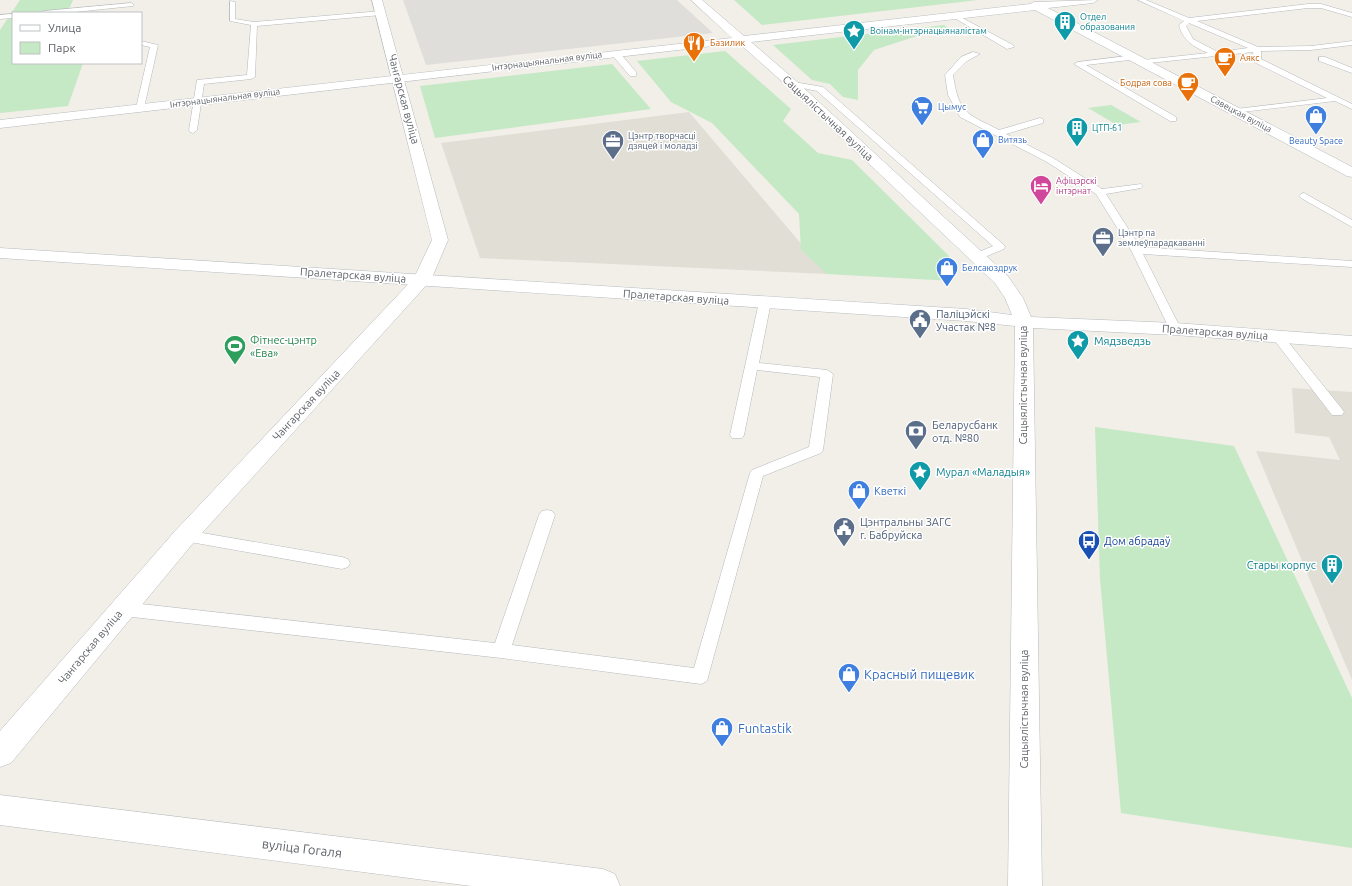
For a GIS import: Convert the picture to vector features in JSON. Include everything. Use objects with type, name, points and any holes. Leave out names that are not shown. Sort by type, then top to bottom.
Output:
[{"type":"street","name":"Сацыялістычная вуліца","points":[[696,0],[791,83],[1001,279],[1014,298],[1024,322],[1025,886]]},
{"type":"street","name":"Савецкая вуліца","points":[[1024,0],[1352,173]]},
{"type":"street","name":"Інтэрнацыянальная вуліца","points":[[0,124],[1093,0]]},
{"type":"street","name":"Чангарская вуліца","points":[[0,753],[185,536],[422,280],[440,240],[379,6]]},
{"type":"street","name":"Пралетарская вуліца","points":[[0,253],[966,315],[1024,322],[1175,329],[1352,342]]},
{"type":"street","name":"вуліца Гогаля","points":[[0,810],[603,886]]},
{"type":"lane","points":[[1141,0],[1257,49]]},
{"type":"lane","points":[[52,12],[132,2],[129,12]]},
{"type":"lane","points":[[232,2],[232,20],[254,24],[379,6]]},
{"type":"lane","points":[[1216,54],[1190,41],[1183,30],[1182,25],[1189,20],[1308,6],[1321,6],[1352,15]]},
{"type":"lane","points":[[0,17],[12,16]]},
{"type":"lane","points":[[953,16],[1010,47]]},
{"type":"lane","points":[[193,130],[200,82],[251,76],[254,24]]},
{"type":"lane","points":[[140,108],[154,45],[142,43]]},
{"type":"lane","points":[[1173,119],[1078,64],[1216,54],[1257,49],[1311,48],[1352,43]]},
{"type":"lane","points":[[1257,49],[1257,60],[1352,107]]},
{"type":"lane","points":[[616,54],[633,74]]},
{"type":"lane","points":[[976,54],[964,59],[949,75],[952,95],[963,115],[1050,160],[1100,192],[1136,250],[1175,329]]},
{"type":"lane","points":[[1322,59],[1352,71]]},
{"type":"lane","points":[[1236,111],[1352,96]]},
{"type":"lane","points":[[998,133],[1040,121]]},
{"type":"lane","points":[[1100,192],[1138,186]]},
{"type":"lane","points":[[1304,196],[1352,224]]},
{"type":"lane","points":[[1136,250],[1352,264]]},
{"type":"lane","points":[[737,435],[765,302]]},
{"type":"lane","points":[[1277,336],[1337,412]]},
{"type":"lane","points":[[123,609],[501,651],[702,676],[757,473],[816,450],[827,374],[752,366]]},
{"type":"lane","points":[[501,651],[548,515]]},
{"type":"lane","points":[[185,536],[342,563]]},
{"type":"shaded area","points":[[403,0],[677,0],[713,33],[426,65]]},
{"type":"shaded area","points":[[689,112],[827,274],[480,258],[441,143]]},
{"type":"shaded area","name":"Стары корпус","points":[[1292,388],[1352,392],[1352,680],[1256,451],[1340,460],[1329,437],[1295,433]]},
{"type":"green space","points":[[20,0],[73,0],[67,12],[12,12]]},
{"type":"green space","points":[[734,0],[978,0],[762,25]]},
{"type":"green space","points":[[12,12],[12,64],[83,64],[68,106],[0,113],[0,30]]},
{"type":"green space","points":[[944,25],[951,30],[926,33],[874,50],[858,70],[858,100],[843,97],[830,84],[812,80],[773,45]]},
{"type":"green space","points":[[725,51],[791,109],[783,121],[818,153],[852,160],[949,256],[953,281],[827,274],[801,250],[799,214],[712,123],[671,102],[637,61]]},
{"type":"green space","points":[[612,64],[651,109],[435,138],[420,86]]},
{"type":"green space","points":[[1111,105],[1141,122],[1117,125],[1088,108]]},
{"type":"green space","points":[[1095,427],[1234,446],[1352,698],[1352,848],[1121,813],[1100,579]]},
{"type":"place","name":"Отдел образования","points":[[1065,42]]},
{"type":"place","name":"Воінам-інтэрнацыяналістам","points":[[854,50]]},
{"type":"place","name":"Базилик","points":[[694,62]]},
{"type":"place","name":"Аякс","points":[[1225,78]]},
{"type":"place","name":"Бодрая сова","points":[[1188,102]]},
{"type":"place","name":"Цымус","points":[[922,126]]},
{"type":"place","name":"Beauty Space","points":[[1316,136]]},
{"type":"place","name":"ЦТП-61","points":[[1077,148]]},
{"type":"place","name":"Цэнтр творчасці дзяцей і моладзі","points":[[613,160]]},
{"type":"place","name":"Витязь","points":[[983,160]]},
{"type":"place","name":"Афіцэрскі інтэрнат","points":[[1041,206]]},
{"type":"place","name":"Цэнтр па землеўпарадкаванні","points":[[1103,258]]},
{"type":"place","name":"Белсаюздрук","points":[[947,288]]},
{"type":"place","name":"Паліцэйскі Участак №8","points":[[920,340]]},
{"type":"place","name":"Мядзведзь","points":[[1078,360]]},
{"type":"place","name":"Фітнес-цэнтр «Ева»","points":[[235,366]]},
{"type":"place","name":"Беларусбанк отд. №80","points":[[916,450]]},
{"type":"place","name":"Мурал «Маладыя»","points":[[920,492]]},
{"type":"place","name":"Кветкі","points":[[859,510]]},
{"type":"place","name":"Цэнтральны ЗАГС г. Бабруйска","points":[[844,548]]},
{"type":"place","name":"Дом абрадаў","points":[[1089,560]]},
{"type":"place","name":"Стары корпус","points":[[1332,584]]},
{"type":"place","name":"Красный пищевик","points":[[849,694]]},
{"type":"place","name":"Funtastik","points":[[722,748]]}]
